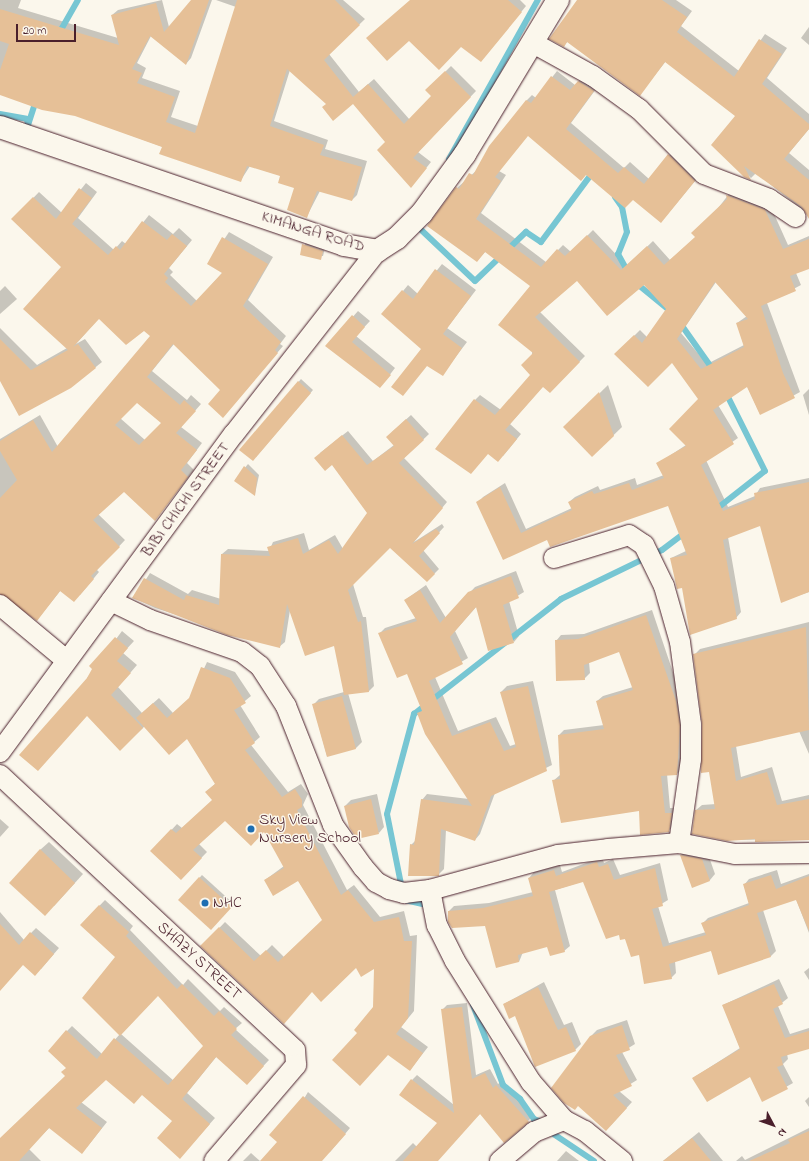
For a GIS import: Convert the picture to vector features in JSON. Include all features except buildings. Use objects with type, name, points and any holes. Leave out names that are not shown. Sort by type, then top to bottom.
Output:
[{"type":"street","name":"KIMANGA ROAD","points":[[0,127],[344,245],[376,251],[397,238],[422,214],[465,154],[535,44],[558,0]]},
{"type":"street","points":[[535,44],[593,76],[639,109],[704,174],[769,199],[796,217]]},
{"type":"street","name":"BIBI CHICHI STREET","points":[[0,752],[66,660],[376,251]]},
{"type":"street","points":[[554,558],[629,535],[644,545],[664,586],[680,642],[691,724],[691,759],[679,843]]},
{"type":"street","points":[[111,601],[156,623],[222,643],[260,666],[286,706],[317,792],[345,846],[376,882],[388,889],[404,893],[430,890],[558,855],[679,843],[735,854],[809,853]]},
{"type":"street","points":[[0,605],[66,660]]},
{"type":"street","name":"SHAZY STREET","points":[[0,775],[295,1050],[296,1065],[214,1161]]},
{"type":"street","points":[[430,890],[437,925],[454,961],[531,1082],[564,1120],[585,1131],[622,1161]]},
{"type":"street","points":[[500,1161],[534,1132],[564,1120]]},
{"type":"waterway","points":[[58,35],[78,0]]},
{"type":"waterway","points":[[449,159],[538,0]]},
{"type":"waterway","points":[[0,114],[27,119],[28,125],[36,100]]},
{"type":"waterway","points":[[416,225],[475,281],[526,232],[541,242],[593,172]]},
{"type":"waterway","points":[[615,197],[622,207],[627,232],[618,254],[628,272]]},
{"type":"waterway","points":[[636,283],[669,310]]},
{"type":"waterway","points":[[680,323],[714,371]]},
{"type":"waterway","points":[[715,510],[765,471],[726,393]]},
{"type":"waterway","points":[[402,889],[387,814],[414,714],[561,599],[662,550],[686,532]]},
{"type":"waterway","points":[[405,900],[431,906]]},
{"type":"waterway","points":[[473,1005],[503,1085],[520,1099],[534,1119],[544,1123]]},
{"type":"waterway","points":[[549,1131],[594,1161]]},
{"type":"place","name":"Sky View Nursery School","points":[[251,829]]},
{"type":"place","name":"NHC","points":[[205,903]]}]
